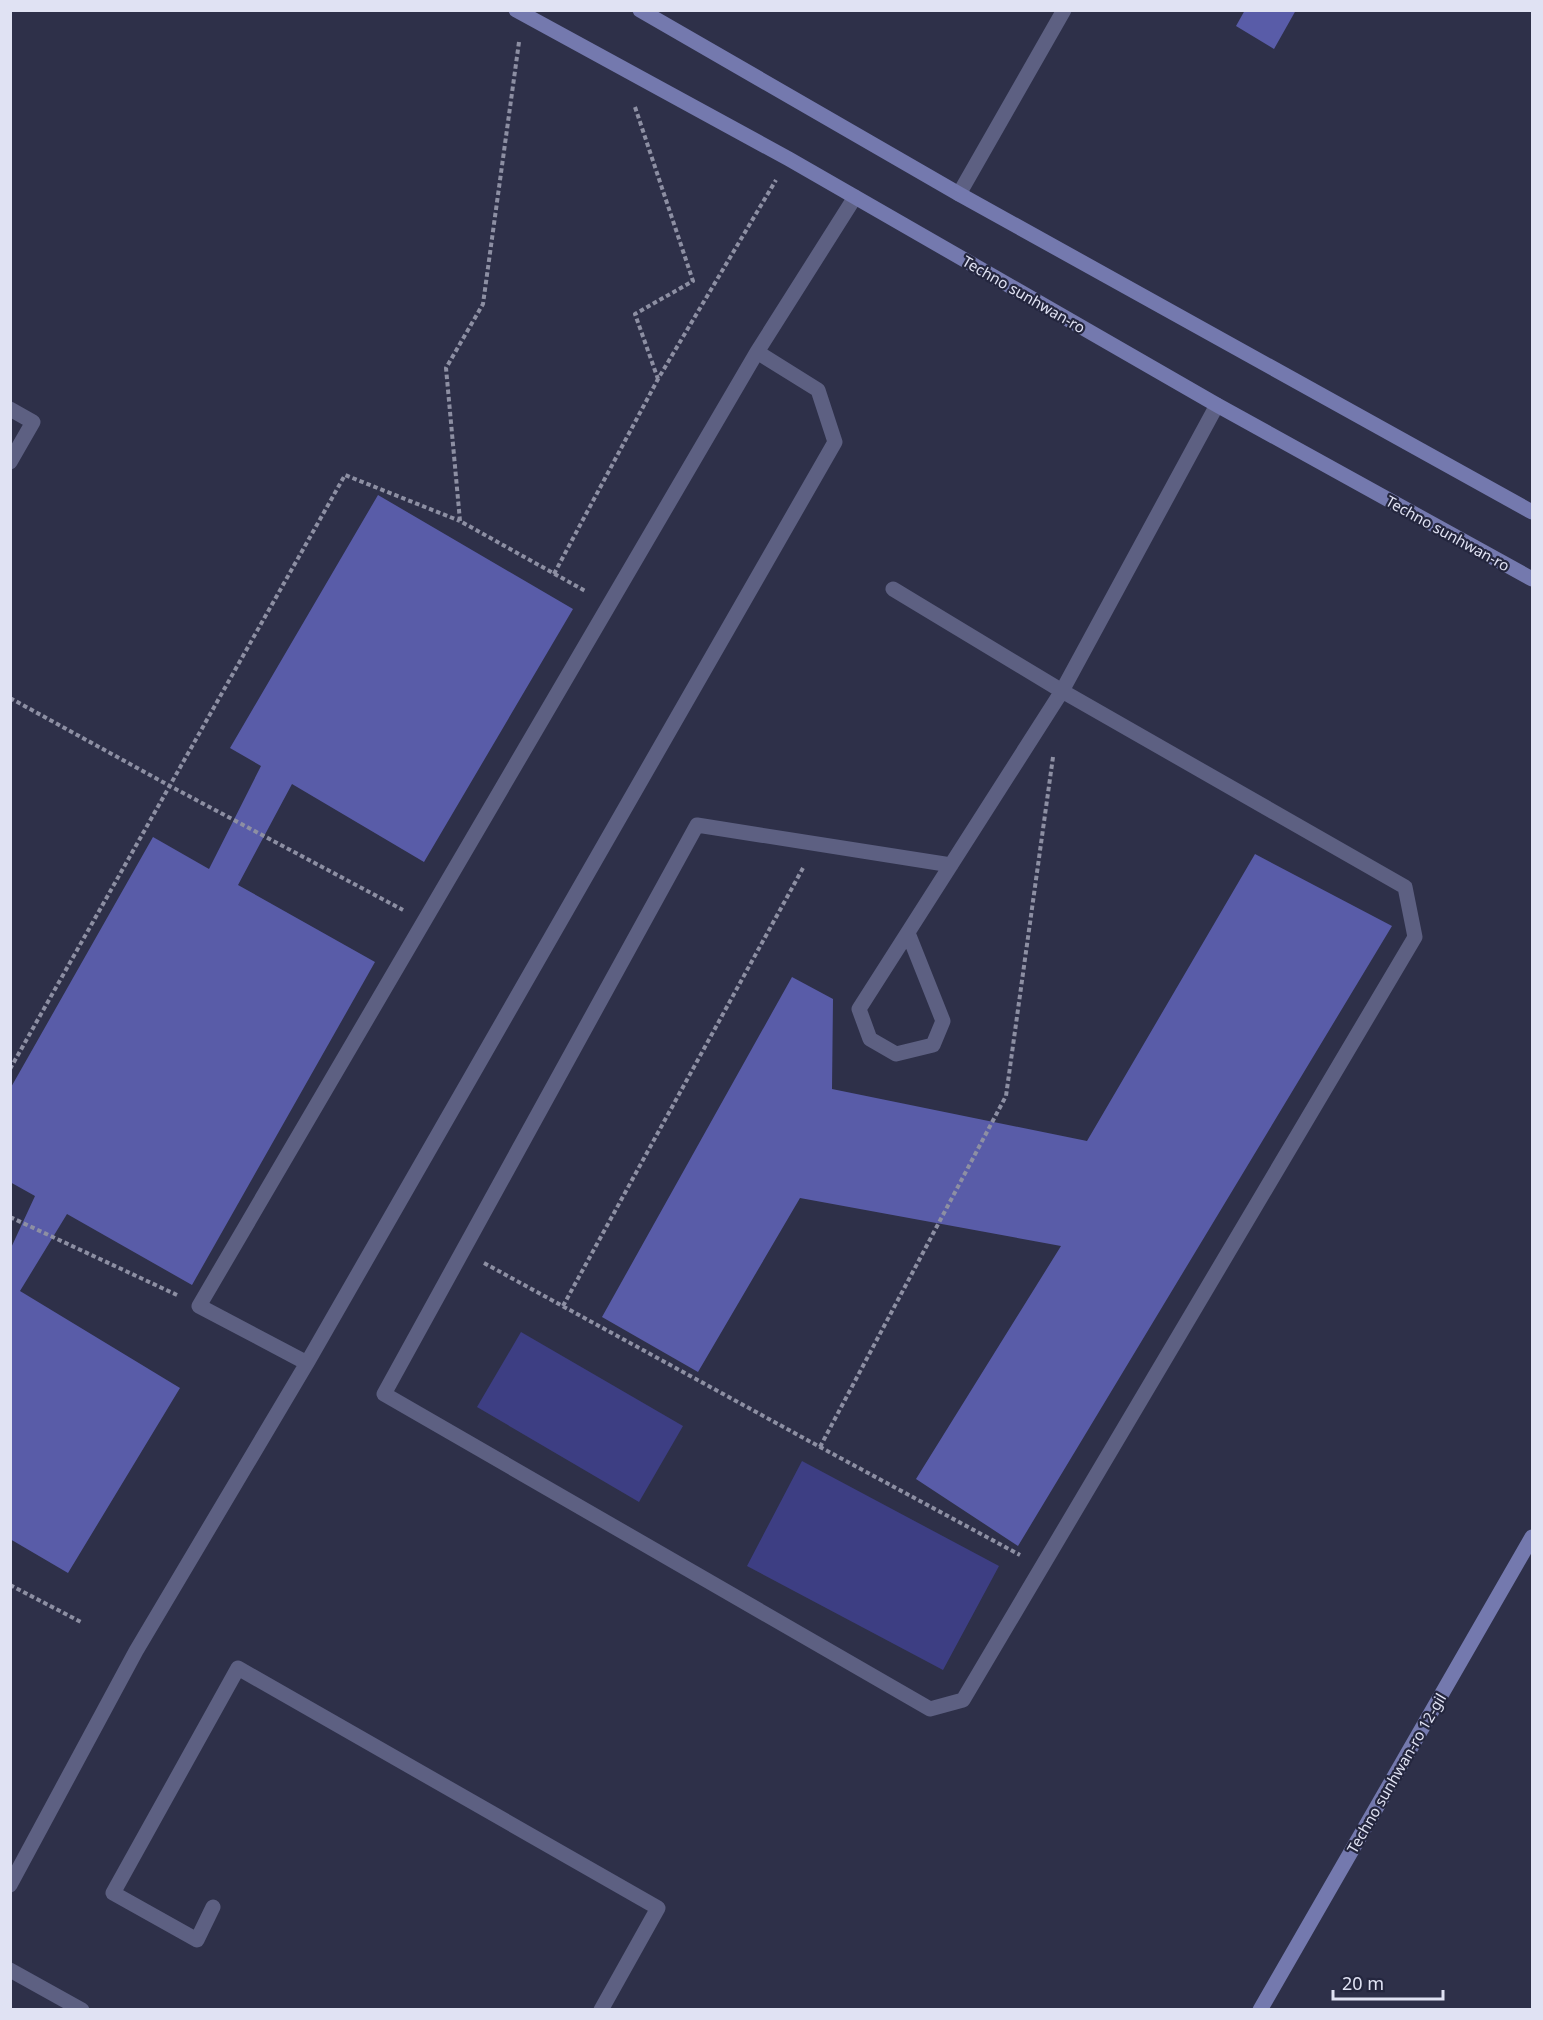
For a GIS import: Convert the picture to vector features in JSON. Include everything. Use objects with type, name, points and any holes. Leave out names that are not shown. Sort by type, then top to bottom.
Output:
[{"type":"street","points":[[640,10],[959,194],[1533,512]]},
{"type":"street","points":[[959,194],[1064,10]]},
{"type":"street","name":"Techno sunhwan-ro","points":[[519,12],[789,159],[1217,405],[1533,579]]},
{"type":"street","points":[[308,1364],[199,1306],[757,352],[855,197]]},
{"type":"street","points":[[10,1885],[136,1651],[308,1364],[835,442],[818,390],[757,352]]},
{"type":"street","points":[[908,933],[943,1021],[933,1045],[896,1054],[870,1039],[859,1009],[1062,691],[1217,405]]},
{"type":"street","points":[[10,409],[33,422],[10,462]]},
{"type":"street","points":[[893,589],[1062,691],[1405,887],[1415,937],[963,1700],[930,1709],[384,1394],[697,825],[951,865]]},
{"type":"street","name":"Techno sunhwan-ro 12-gil","points":[[1260,2010],[1533,1537]]},
{"type":"street","points":[[213,1907],[197,1940],[112,1893],[238,1668],[658,1908],[601,2010]]},
{"type":"street","points":[[10,1970],[82,2010]]},
{"type":"path","points":[[460,521],[446,368],[483,304],[519,12]]},
{"type":"path","points":[[623,69],[693,280],[635,314],[658,379]]},
{"type":"path","points":[[554,573],[658,379],[789,159]]},
{"type":"path","points":[[10,1069],[345,475],[460,521],[609,605]]},
{"type":"path","points":[[10,698],[424,921]]},
{"type":"path","points":[[820,1447],[1006,1096],[1054,749]]},
{"type":"path","points":[[563,1306],[816,844]]},
{"type":"path","points":[[10,1217],[199,1306]]},
{"type":"path","points":[[463,1251],[1042,1567]]},
{"type":"path","points":[[10,1585],[81,1622]]},
{"type":"shaded area","points":[[521,1332],[683,1426],[639,1502],[477,1407]]},
{"type":"shaded area","points":[[802,1461],[999,1566],[943,1670],[747,1566]]},
{"type":"building","points":[[1245,10],[1296,10],[1274,49],[1236,26]]},
{"type":"building","points":[[378,495],[573,609],[424,862],[292,784],[238,885],[375,962],[192,1285],[67,1214],[20,1291],[180,1388],[68,1573],[10,1539],[10,1250],[35,1196],[10,1182],[10,1089],[153,837],[209,869],[261,766],[230,748]]},
{"type":"building","points":[[1255,854],[1392,926],[1018,1546],[916,1479],[1061,1246],[800,1198],[698,1372],[602,1317],[792,977],[833,999],[832,1089],[1087,1141]]}]
